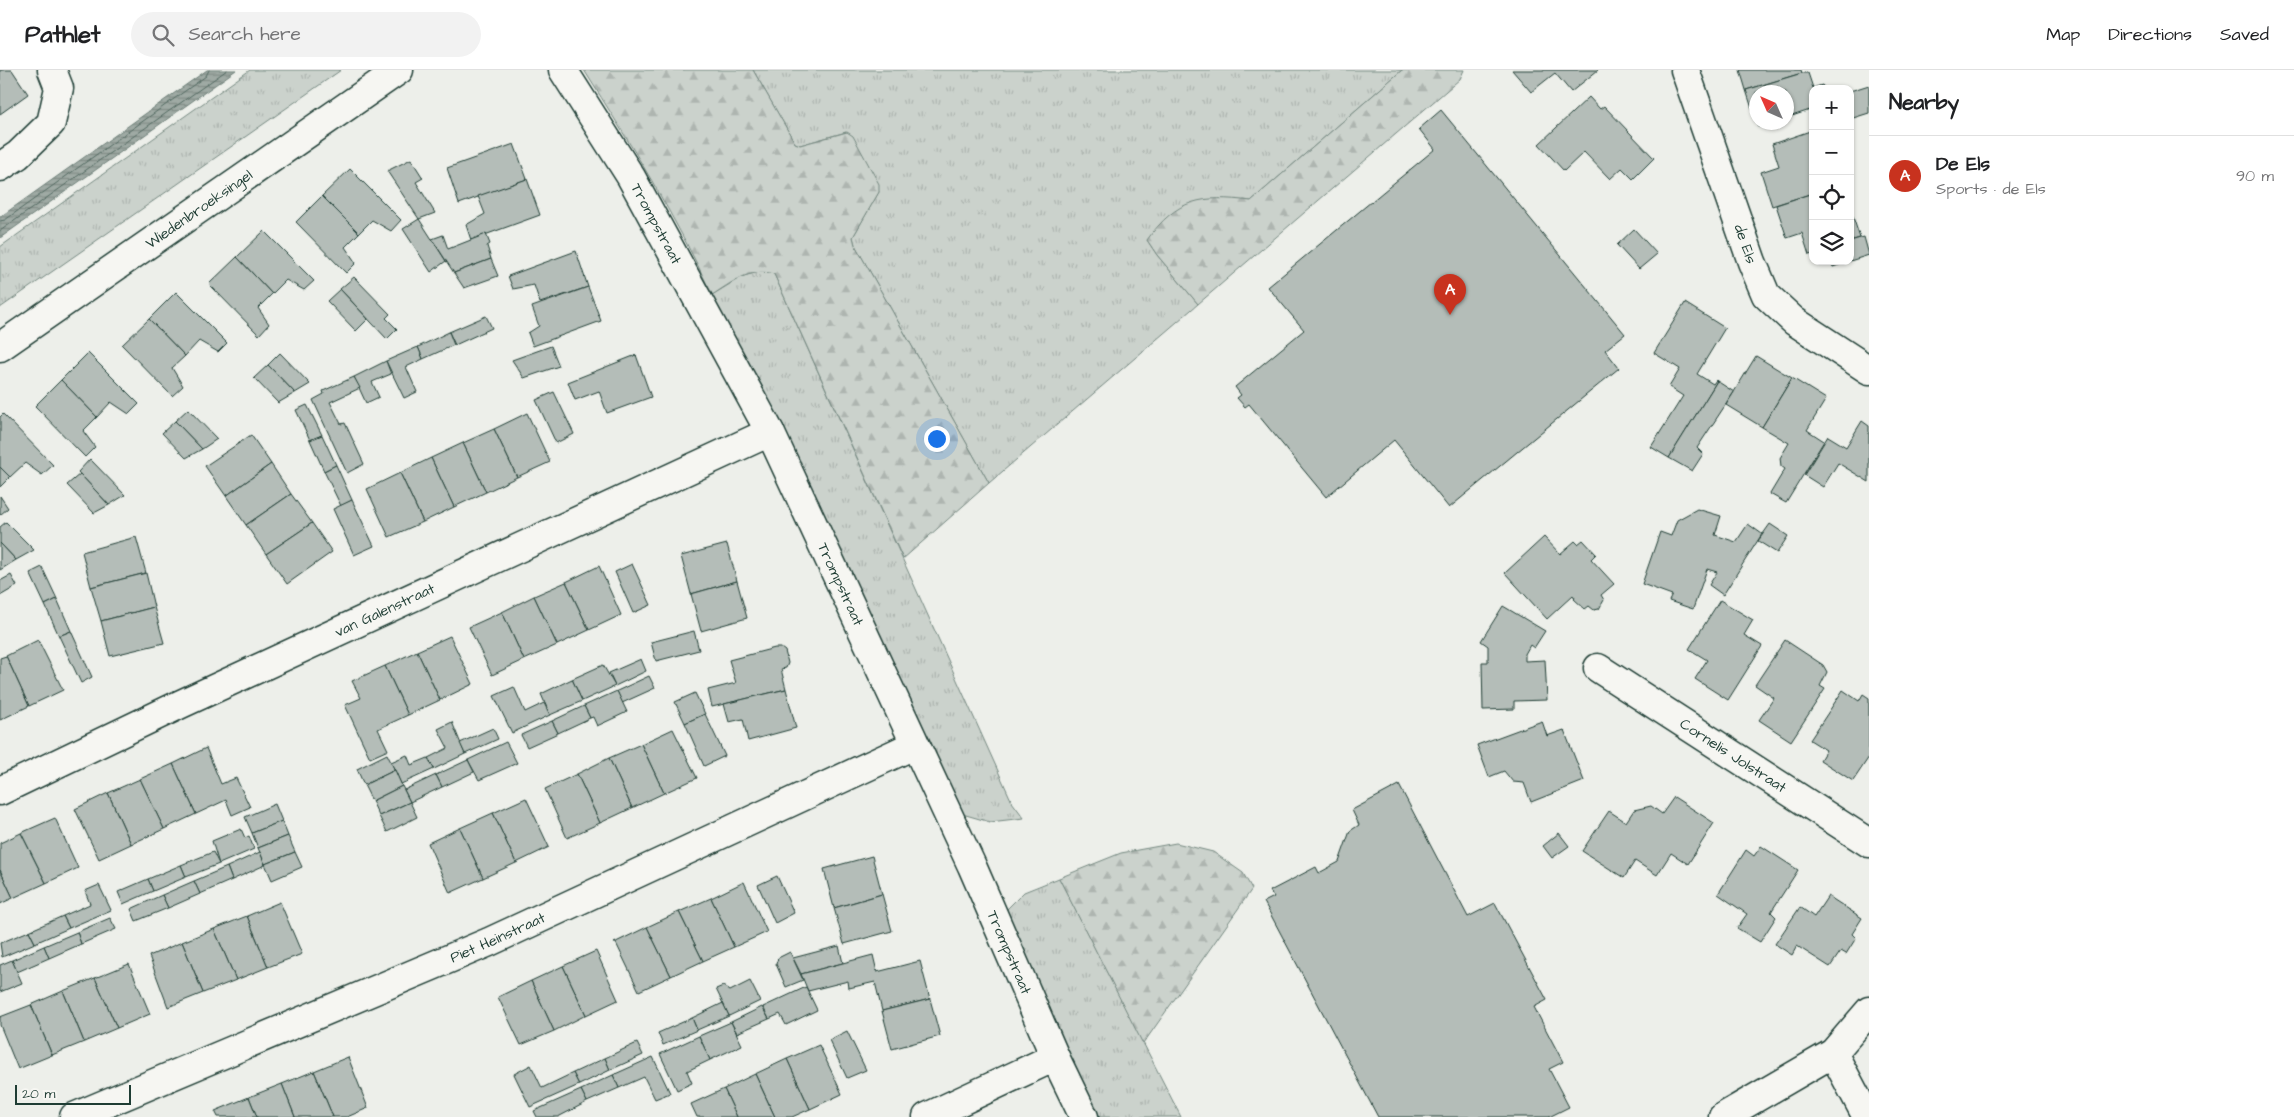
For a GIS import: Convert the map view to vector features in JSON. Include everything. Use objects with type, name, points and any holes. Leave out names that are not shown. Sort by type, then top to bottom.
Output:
[{"type":"street","points":[[0,167],[18,155],[51,123],[59,88],[52,70]]},
{"type":"street","name":"Wiedenbroeksingel","points":[[0,347],[399,70]]},
{"type":"street","name":"Trompstraat","points":[[563,70],[631,177],[770,432],[914,745],[972,866],[1055,1057],[1084,1117]]},
{"type":"street","name":"de Els","points":[[1685,70],[1752,262],[1766,295],[1794,321],[1869,370]]},
{"type":"street","name":"van Galenstraat","points":[[0,791],[181,704],[770,432]]},
{"type":"street","name":"Cornelis Jolstraat","points":[[1598,668],[1869,843]]},
{"type":"street","name":"Piet Heinstraat","points":[[74,1117],[490,942],[914,745]]},
{"type":"street","points":[[1723,1117],[1833,1053],[1869,1011]]},
{"type":"street","points":[[1833,1053],[1867,1117]]},
{"type":"street","points":[[927,1117],[1055,1057]]},
{"type":"green space","points":[[250,70],[341,70],[0,308],[0,247]]},
{"type":"green space","points":[[584,70],[753,70],[795,143],[800,145],[847,132],[853,136],[879,184],[879,192],[853,237],[855,245],[989,483],[903,559],[774,274],[765,272],[749,274],[712,295],[668,209]]},
{"type":"green space","points":[[753,70],[1402,70],[1251,201],[1244,200],[1147,240],[1157,255],[1198,304],[989,483],[855,245],[853,237],[879,192],[846,132],[800,145],[795,143]]},
{"type":"green space","points":[[1402,70],[1464,70],[1460,79],[1198,304],[1157,255],[1147,240],[1158,226],[1169,215],[1192,202],[1218,199],[1251,201]]},
{"type":"green space","points":[[764,271],[774,274],[1012,802],[1024,818],[990,822],[959,813],[712,295],[743,276]]},
{"type":"green space","points":[[1176,843],[1213,852],[1243,873],[1252,889],[1143,1044],[1059,878],[1121,853]]},
{"type":"green space","points":[[1059,878],[1181,1117],[1098,1117],[1005,911],[1024,892]]},
{"type":"water","points":[[207,70],[236,70],[0,238],[0,217]]},
{"type":"building","points":[[0,70],[12,70],[28,94],[0,114]]},
{"type":"building","points":[[1512,70],[1598,70],[1571,92],[1555,73],[1531,92]]},
{"type":"building","points":[[1740,70],[1801,70],[1802,73],[1762,85],[1749,85],[1749,89],[1746,90]]},
{"type":"building","points":[[1802,73],[1808,73],[1812,85],[1809,85],[1809,110],[1794,115],[1794,85],[1762,85]]},
{"type":"building","points":[[1869,85],[1869,113],[1854,118],[1854,90]]},
{"type":"building","points":[[1589,97],[1600,109],[1604,106],[1654,158],[1633,179],[1622,168],[1610,179],[1584,152],[1564,171],[1539,144]]},
{"type":"building","points":[[1441,110],[1625,334],[1605,350],[1619,368],[1449,508],[1394,440],[1326,497],[1249,404],[1245,407],[1237,398],[1241,395],[1235,387],[1304,330],[1268,287],[1435,149],[1419,129]]},
{"type":"building","points":[[1809,131],[1809,194],[1772,206],[1761,172],[1779,166],[1772,144]]},
{"type":"building","points":[[514,144],[527,179],[459,204],[447,168]]},
{"type":"building","points":[[411,159],[423,178],[416,182],[435,213],[419,219],[387,171]]},
{"type":"building","points":[[350,169],[401,220],[391,231],[372,220],[359,233],[322,196]]},
{"type":"building","points":[[527,179],[540,215],[471,240],[466,225],[485,214],[478,196]]},
{"type":"building","points":[[1809,194],[1809,255],[1802,233],[1787,238],[1776,205]]},
{"type":"building","points":[[322,196],[359,233],[345,247],[356,263],[346,273],[296,222]]},
{"type":"building","points":[[419,219],[446,261],[431,272],[403,229]]},
{"type":"building","points":[[1854,220],[1860,238],[1854,240]]},
{"type":"building","points":[[1634,229],[1657,254],[1639,269],[1617,245]]},
{"type":"building","points":[[264,231],[314,281],[304,290],[286,280],[272,294],[237,257]]},
{"type":"building","points":[[486,234],[490,244],[487,246],[491,259],[454,273],[432,239],[443,235],[448,249]]},
{"type":"building","points":[[1864,237],[1869,255],[1854,260],[1854,240]]},
{"type":"building","points":[[576,251],[588,287],[540,303],[534,285],[513,289],[508,276]]},
{"type":"building","points":[[237,257],[272,294],[258,308],[269,324],[259,335],[209,284]]},
{"type":"building","points":[[491,259],[498,276],[464,288],[454,273]]},
{"type":"building","points":[[354,277],[390,314],[386,318],[397,329],[387,339],[340,289]]},
{"type":"building","points":[[588,287],[601,321],[533,346],[528,333],[539,326],[532,307]]},
{"type":"building","points":[[340,289],[368,319],[356,331],[327,301]]},
{"type":"building","points":[[176,292],[227,343],[218,352],[199,341],[185,356],[149,319]]},
{"type":"building","points":[[1685,303],[1725,328],[1697,374],[1713,384],[1717,381],[1669,458],[1651,447],[1683,396],[1669,387],[1680,369],[1654,353]]},
{"type":"building","points":[[486,316],[492,328],[455,345],[449,332]]},
{"type":"building","points":[[149,319],[185,356],[172,368],[183,386],[172,396],[122,345]]},
{"type":"building","points":[[449,332],[454,345],[423,359],[418,347]]},
{"type":"building","points":[[551,346],[559,366],[524,378],[512,360]]},
{"type":"building","points":[[418,347],[423,359],[406,367],[417,392],[404,398],[386,361]]},
{"type":"building","points":[[88,353],[139,404],[129,414],[111,402],[97,417],[61,380]]},
{"type":"building","points":[[280,353],[310,384],[295,393],[268,365]]},
{"type":"building","points":[[636,355],[651,397],[607,413],[599,391],[575,400],[568,382]]},
{"type":"building","points":[[1756,356],[1792,378],[1762,427],[1726,405]]},
{"type":"building","points":[[386,361],[391,374],[372,382],[379,397],[366,403],[354,377]]},
{"type":"building","points":[[268,365],[295,393],[278,403],[254,378]]},
{"type":"building","points":[[354,377],[360,388],[330,402],[341,424],[345,423],[364,464],[347,473],[313,400],[324,394],[323,391]]},
{"type":"building","points":[[1792,378],[1826,399],[1807,430],[1824,441],[1786,503],[1770,494],[1785,469],[1781,466],[1780,458],[1789,443],[1762,427]]},
{"type":"building","points":[[61,380],[97,417],[83,431],[95,447],[85,457],[35,406]]},
{"type":"building","points":[[1717,381],[1734,392],[1697,448],[1703,454],[1692,471],[1669,458]]},
{"type":"building","points":[[554,392],[574,434],[556,443],[536,400]]},
{"type":"building","points":[[307,405],[322,435],[310,440],[296,410]]},
{"type":"building","points":[[188,409],[217,439],[202,449],[175,421]]},
{"type":"building","points":[[527,413],[550,462],[517,477],[494,429]]},
{"type":"building","points":[[3,414],[53,465],[42,475],[25,463],[10,477],[0,467],[0,417]]},
{"type":"building","points":[[175,421],[202,449],[186,458],[162,433]]},
{"type":"building","points":[[1862,421],[1869,426],[1869,482],[1838,463],[1823,487],[1804,475],[1828,436],[1846,447]]},
{"type":"building","points":[[494,429],[517,477],[486,492],[463,443]]},
{"type":"building","points":[[251,435],[271,464],[226,496],[205,466]]},
{"type":"building","points":[[322,435],[336,465],[324,471],[310,440]]},
{"type":"building","points":[[463,443],[486,492],[454,507],[431,458]]},
{"type":"building","points":[[431,458],[454,507],[423,522],[400,473]]},
{"type":"building","points":[[90,459],[125,495],[109,505],[78,472]]},
{"type":"building","points":[[271,464],[291,494],[246,525],[226,496]]},
{"type":"building","points":[[336,465],[352,500],[341,506],[324,471]]},
{"type":"building","points":[[0,467],[10,477],[0,487]]},
{"type":"building","points":[[400,473],[423,522],[389,537],[367,489]]},
{"type":"building","points":[[80,474],[109,505],[94,513],[67,485]]},
{"type":"building","points":[[291,494],[312,523],[266,554],[246,525]]},
{"type":"building","points":[[0,496],[8,508],[0,515]]},
{"type":"building","points":[[352,500],[374,546],[354,555],[333,509]]},
{"type":"building","points":[[1697,509],[1721,516],[1715,535],[1736,542],[1748,524],[1762,534],[1723,595],[1709,585],[1717,572],[1707,569],[1693,609],[1669,601],[1672,595],[1642,584],[1660,532],[1671,536],[1677,520]]},
{"type":"building","points":[[6,522],[34,550],[16,560],[0,543],[0,527]]},
{"type":"building","points":[[312,523],[332,552],[287,584],[266,554]]},
{"type":"building","points":[[1770,524],[1788,536],[1777,553],[1758,541]]},
{"type":"building","points":[[136,537],[146,573],[91,587],[82,552]]},
{"type":"building","points":[[1544,537],[1560,554],[1575,541],[1578,544],[1583,540],[1596,554],[1591,559],[1614,584],[1601,595],[1604,600],[1599,609],[1594,610],[1589,606],[1585,609],[1574,599],[1573,595],[1547,619],[1505,573]]},
{"type":"building","points":[[0,543],[16,560],[0,570]]},
{"type":"building","points":[[727,544],[737,581],[691,594],[681,556]]},
{"type":"building","points":[[632,564],[651,605],[633,613],[615,572]]},
{"type":"building","points":[[599,566],[621,615],[589,630],[566,582]]},
{"type":"building","points":[[42,567],[57,599],[45,605],[30,573]]},
{"type":"building","points":[[146,573],[154,607],[101,621],[91,587]]},
{"type":"building","points":[[11,575],[17,586],[0,596],[0,581]]},
{"type":"building","points":[[737,581],[747,618],[701,631],[691,594]]},
{"type":"building","points":[[566,582],[589,630],[557,645],[534,596]]},
{"type":"building","points":[[534,596],[557,645],[524,660],[502,612]]},
{"type":"building","points":[[57,599],[71,631],[59,636],[45,605]]},
{"type":"building","points":[[1720,600],[1753,620],[1744,635],[1762,646],[1728,700],[1695,679],[1707,660],[1689,649]]},
{"type":"building","points":[[1503,606],[1545,631],[1534,648],[1530,645],[1525,654],[1525,661],[1545,660],[1547,700],[1514,701],[1514,709],[1483,710],[1482,662],[1488,662],[1488,646],[1481,641]]},
{"type":"building","points":[[154,607],[164,643],[110,656],[101,621]]},
{"type":"building","points":[[502,612],[524,660],[492,675],[469,627]]},
{"type":"building","points":[[71,631],[92,677],[81,683],[59,636]]},
{"type":"building","points":[[694,631],[699,650],[656,661],[651,642]]},
{"type":"building","points":[[450,636],[473,684],[440,700],[417,651]]},
{"type":"building","points":[[38,640],[63,690],[29,706],[6,656]]},
{"type":"building","points":[[1785,640],[1823,665],[1827,672],[1820,686],[1825,689],[1791,741],[1759,720],[1774,698],[1755,685]]},
{"type":"building","points":[[781,648],[785,651],[788,663],[786,668],[781,669],[786,689],[712,707],[708,690],[736,683],[729,660]]},
{"type":"building","points":[[417,651],[440,700],[408,715],[385,666]]},
{"type":"building","points":[[6,656],[29,706],[0,720],[0,658]]},
{"type":"building","points":[[641,659],[646,671],[615,686],[609,673]]},
{"type":"building","points":[[603,665],[615,686],[582,701],[572,679]]},
{"type":"building","points":[[385,666],[408,715],[378,729],[388,750],[370,758],[345,705],[361,698],[352,681]]},
{"type":"building","points":[[649,676],[655,688],[622,703],[617,691]]},
{"type":"building","points":[[572,679],[582,701],[550,715],[541,694]]},
{"type":"building","points":[[514,687],[525,712],[544,703],[550,715],[512,733],[494,696]]},
{"type":"building","points":[[786,689],[796,728],[748,741],[743,719],[729,722],[724,704]]},
{"type":"building","points":[[1843,690],[1859,701],[1863,694],[1869,698],[1869,757],[1853,781],[1820,760],[1826,750],[1810,740]]},
{"type":"building","points":[[617,691],[627,712],[597,726],[593,717],[590,718],[584,706]]},
{"type":"building","points":[[695,693],[705,714],[685,723],[675,702]]},
{"type":"building","points":[[584,706],[590,718],[558,733],[552,721]]},
{"type":"building","points":[[705,714],[725,756],[704,766],[685,723]]},
{"type":"building","points":[[552,721],[558,733],[527,747],[521,735]]},
{"type":"building","points":[[1542,721],[1547,736],[1564,730],[1584,781],[1531,802],[1524,783],[1513,782],[1504,771],[1489,777],[1477,745]]},
{"type":"building","points":[[452,722],[465,754],[434,769],[428,758],[448,748],[438,729]]},
{"type":"building","points":[[493,728],[498,739],[465,754],[460,743]]},
{"type":"building","points":[[673,729],[697,778],[664,793],[641,744]]},
{"type":"building","points":[[506,742],[517,763],[479,780],[468,760]]},
{"type":"building","points":[[641,744],[664,793],[632,808],[609,758]]},
{"type":"building","points":[[206,748],[221,784],[236,778],[250,807],[232,815],[226,800],[196,814],[173,764]]},
{"type":"building","points":[[387,754],[395,770],[364,785],[357,769]]},
{"type":"building","points":[[407,755],[411,765],[428,758],[434,769],[401,784],[391,762]]},
{"type":"building","points":[[609,758],[632,808],[600,823],[577,774]]},
{"type":"building","points":[[468,760],[474,772],[442,787],[436,775]]},
{"type":"building","points":[[173,764],[196,814],[164,829],[140,779]]},
{"type":"building","points":[[395,770],[402,786],[372,801],[364,785]]},
{"type":"building","points":[[577,774],[600,823],[567,838],[545,789]]},
{"type":"building","points":[[436,775],[442,787],[410,802],[404,790]]},
{"type":"building","points":[[140,779],[164,829],[131,844],[108,793]]},
{"type":"building","points":[[1399,785],[1468,917],[1495,903],[1547,1000],[1534,1007],[1563,1062],[1549,1069],[1569,1107],[1549,1117],[1378,1117],[1264,902],[1274,897],[1270,891],[1316,867],[1319,873],[1339,862],[1350,831],[1359,825],[1352,810]]},
{"type":"building","points":[[402,786],[410,802],[379,816],[372,801]]},
{"type":"building","points":[[108,793],[131,844],[99,859],[75,809]]},
{"type":"building","points":[[1674,797],[1714,823],[1688,864],[1671,853],[1657,875],[1635,861],[1624,878],[1582,851],[1609,811],[1626,822],[1634,810],[1651,806],[1662,814]]},
{"type":"building","points":[[526,798],[549,847],[516,863],[493,813]]},
{"type":"building","points":[[410,802],[417,817],[387,832],[379,816]]},
{"type":"building","points":[[275,804],[282,821],[252,833],[245,817]]},
{"type":"building","points":[[493,813],[516,863],[483,878],[460,828]]},
{"type":"building","points":[[55,818],[78,868],[46,883],[21,833]]},
{"type":"building","points":[[282,821],[288,836],[258,848],[252,833]]},
{"type":"building","points":[[460,828],[483,878],[450,893],[428,843]]},
{"type":"building","points":[[241,829],[245,838],[249,836],[254,849],[219,864],[212,841]]},
{"type":"building","points":[[21,833],[46,883],[13,898],[0,870],[0,843]]},
{"type":"building","points":[[1559,833],[1569,846],[1552,858],[1543,846]]},
{"type":"building","points":[[288,836],[295,852],[265,864],[258,848]]},
{"type":"building","points":[[1761,846],[1798,870],[1771,912],[1776,917],[1760,942],[1737,928],[1747,914],[1718,894],[1746,850],[1754,856]]},
{"type":"building","points":[[213,852],[219,864],[186,877],[181,865]]},
{"type":"building","points":[[260,852],[265,865],[232,880],[227,867]]},
{"type":"building","points":[[295,852],[302,867],[272,880],[265,864]]},
{"type":"building","points":[[872,856],[882,894],[834,908],[824,869]]},
{"type":"building","points":[[181,865],[186,877],[153,891],[148,879]]},
{"type":"building","points":[[227,867],[232,880],[200,894],[194,881]]},
{"type":"building","points":[[0,870],[13,898],[0,904]]},
{"type":"building","points":[[777,876],[794,913],[775,923],[758,885]]},
{"type":"building","points":[[148,879],[153,891],[123,904],[118,892]]},
{"type":"building","points":[[194,881],[200,894],[168,908],[162,895]]},
{"type":"building","points":[[744,882],[767,932],[734,947],[711,898]]},
{"type":"building","points":[[99,885],[111,910],[69,928],[63,916],[90,904],[85,891]]},
{"type":"building","points":[[882,894],[892,931],[844,944],[834,908]]},
{"type":"building","points":[[162,895],[168,908],[136,921],[131,909]]},
{"type":"building","points":[[1828,896],[1862,918],[1852,934],[1856,938],[1846,954],[1841,951],[1830,967],[1797,946],[1792,955],[1775,944],[1800,907],[1814,917]]},
{"type":"building","points":[[711,898],[734,947],[703,961],[679,912]]},
{"type":"building","points":[[280,902],[302,954],[268,967],[247,916]]},
{"type":"building","points":[[679,912],[703,961],[671,976],[647,927]]},
{"type":"building","points":[[63,916],[69,928],[35,943],[29,931]]},
{"type":"building","points":[[247,916],[268,967],[236,980],[214,929]]},
{"type":"building","points":[[110,918],[116,929],[81,944],[77,932]]},
{"type":"building","points":[[647,927],[671,976],[639,991],[616,943],[614,943]]},
{"type":"building","points":[[214,929],[236,980],[203,993],[182,942]]},
{"type":"building","points":[[29,931],[35,943],[2,957],[0,943]]},
{"type":"building","points":[[77,932],[81,944],[49,958],[44,946]]},
{"type":"building","points":[[182,942],[203,993],[168,1007],[149,956]]},
{"type":"building","points":[[44,946],[49,958],[17,972],[12,960]]},
{"type":"building","points":[[839,946],[843,963],[801,974],[793,958]]},
{"type":"building","points":[[596,951],[618,1000],[586,1015],[563,966]]},
{"type":"building","points":[[790,952],[803,980],[786,987],[776,964],[778,958]]},
{"type":"building","points":[[873,955],[877,972],[920,961],[930,999],[882,1011],[875,982],[849,988],[848,981],[808,991],[801,974]]},
{"type":"building","points":[[12,960],[22,983],[0,992],[0,965]]},
{"type":"building","points":[[129,964],[150,1014],[117,1028],[95,978]]},
{"type":"building","points":[[563,966],[586,1015],[554,1031],[531,981]]},
{"type":"building","points":[[95,978],[117,1028],[84,1042],[63,991]]},
{"type":"building","points":[[531,981],[554,1031],[521,1045],[498,997]]},
{"type":"building","points":[[750,981],[760,1001],[729,1016],[716,989],[723,986],[730,991]]},
{"type":"building","points":[[806,987],[817,1010],[786,1025],[780,1014],[769,1019],[763,1007]]},
{"type":"building","points":[[63,991],[84,1042],[52,1055],[31,1005]]},
{"type":"building","points":[[930,999],[940,1036],[892,1049],[882,1011]]},
{"type":"building","points":[[723,1003],[729,1016],[697,1030],[692,1018]]},
{"type":"building","points":[[31,1005],[52,1055],[18,1069],[0,1025],[0,1017]]},
{"type":"building","points":[[762,1007],[769,1019],[737,1033],[731,1022]]},
{"type":"building","points":[[692,1018],[697,1030],[663,1045],[658,1033]]},
{"type":"building","points":[[731,1022],[742,1045],[710,1060],[699,1036]]},
{"type":"building","points":[[847,1031],[866,1070],[847,1078],[829,1040]]},
{"type":"building","points":[[699,1036],[710,1060],[687,1071],[692,1083],[677,1090],[660,1054]]},
{"type":"building","points":[[637,1043],[643,1055],[610,1070],[605,1058]]},
{"type":"building","points":[[819,1045],[842,1094],[810,1109],[787,1059]]},
{"type":"building","points":[[348,1057],[368,1108],[347,1117],[333,1117],[314,1071]]},
{"type":"building","points":[[653,1057],[670,1093],[655,1099],[644,1077],[619,1088],[613,1075]]},
{"type":"building","points":[[605,1058],[610,1070],[579,1085],[573,1073]]},
{"type":"building","points":[[787,1059],[810,1109],[792,1117],[775,1117],[755,1074]]},
{"type":"building","points":[[531,1065],[542,1088],[573,1073],[579,1085],[530,1107],[514,1074]]},
{"type":"building","points":[[314,1071],[333,1117],[295,1117],[282,1084]]},
{"type":"building","points":[[755,1074],[775,1117],[737,1117],[724,1089]]},
{"type":"building","points":[[613,1075],[619,1088],[587,1102],[581,1090]]},
{"type":"building","points":[[282,1084],[295,1117],[257,1117],[249,1097]]},
{"type":"building","points":[[724,1089],[737,1117],[697,1117],[691,1104]]},
{"type":"building","points":[[581,1090],[587,1102],[558,1117],[537,1117],[534,1111]]},
{"type":"building","points":[[249,1097],[257,1117],[218,1117],[215,1111]]},
{"type":"place","name":"De Els","points":[[1450,315]]}]
